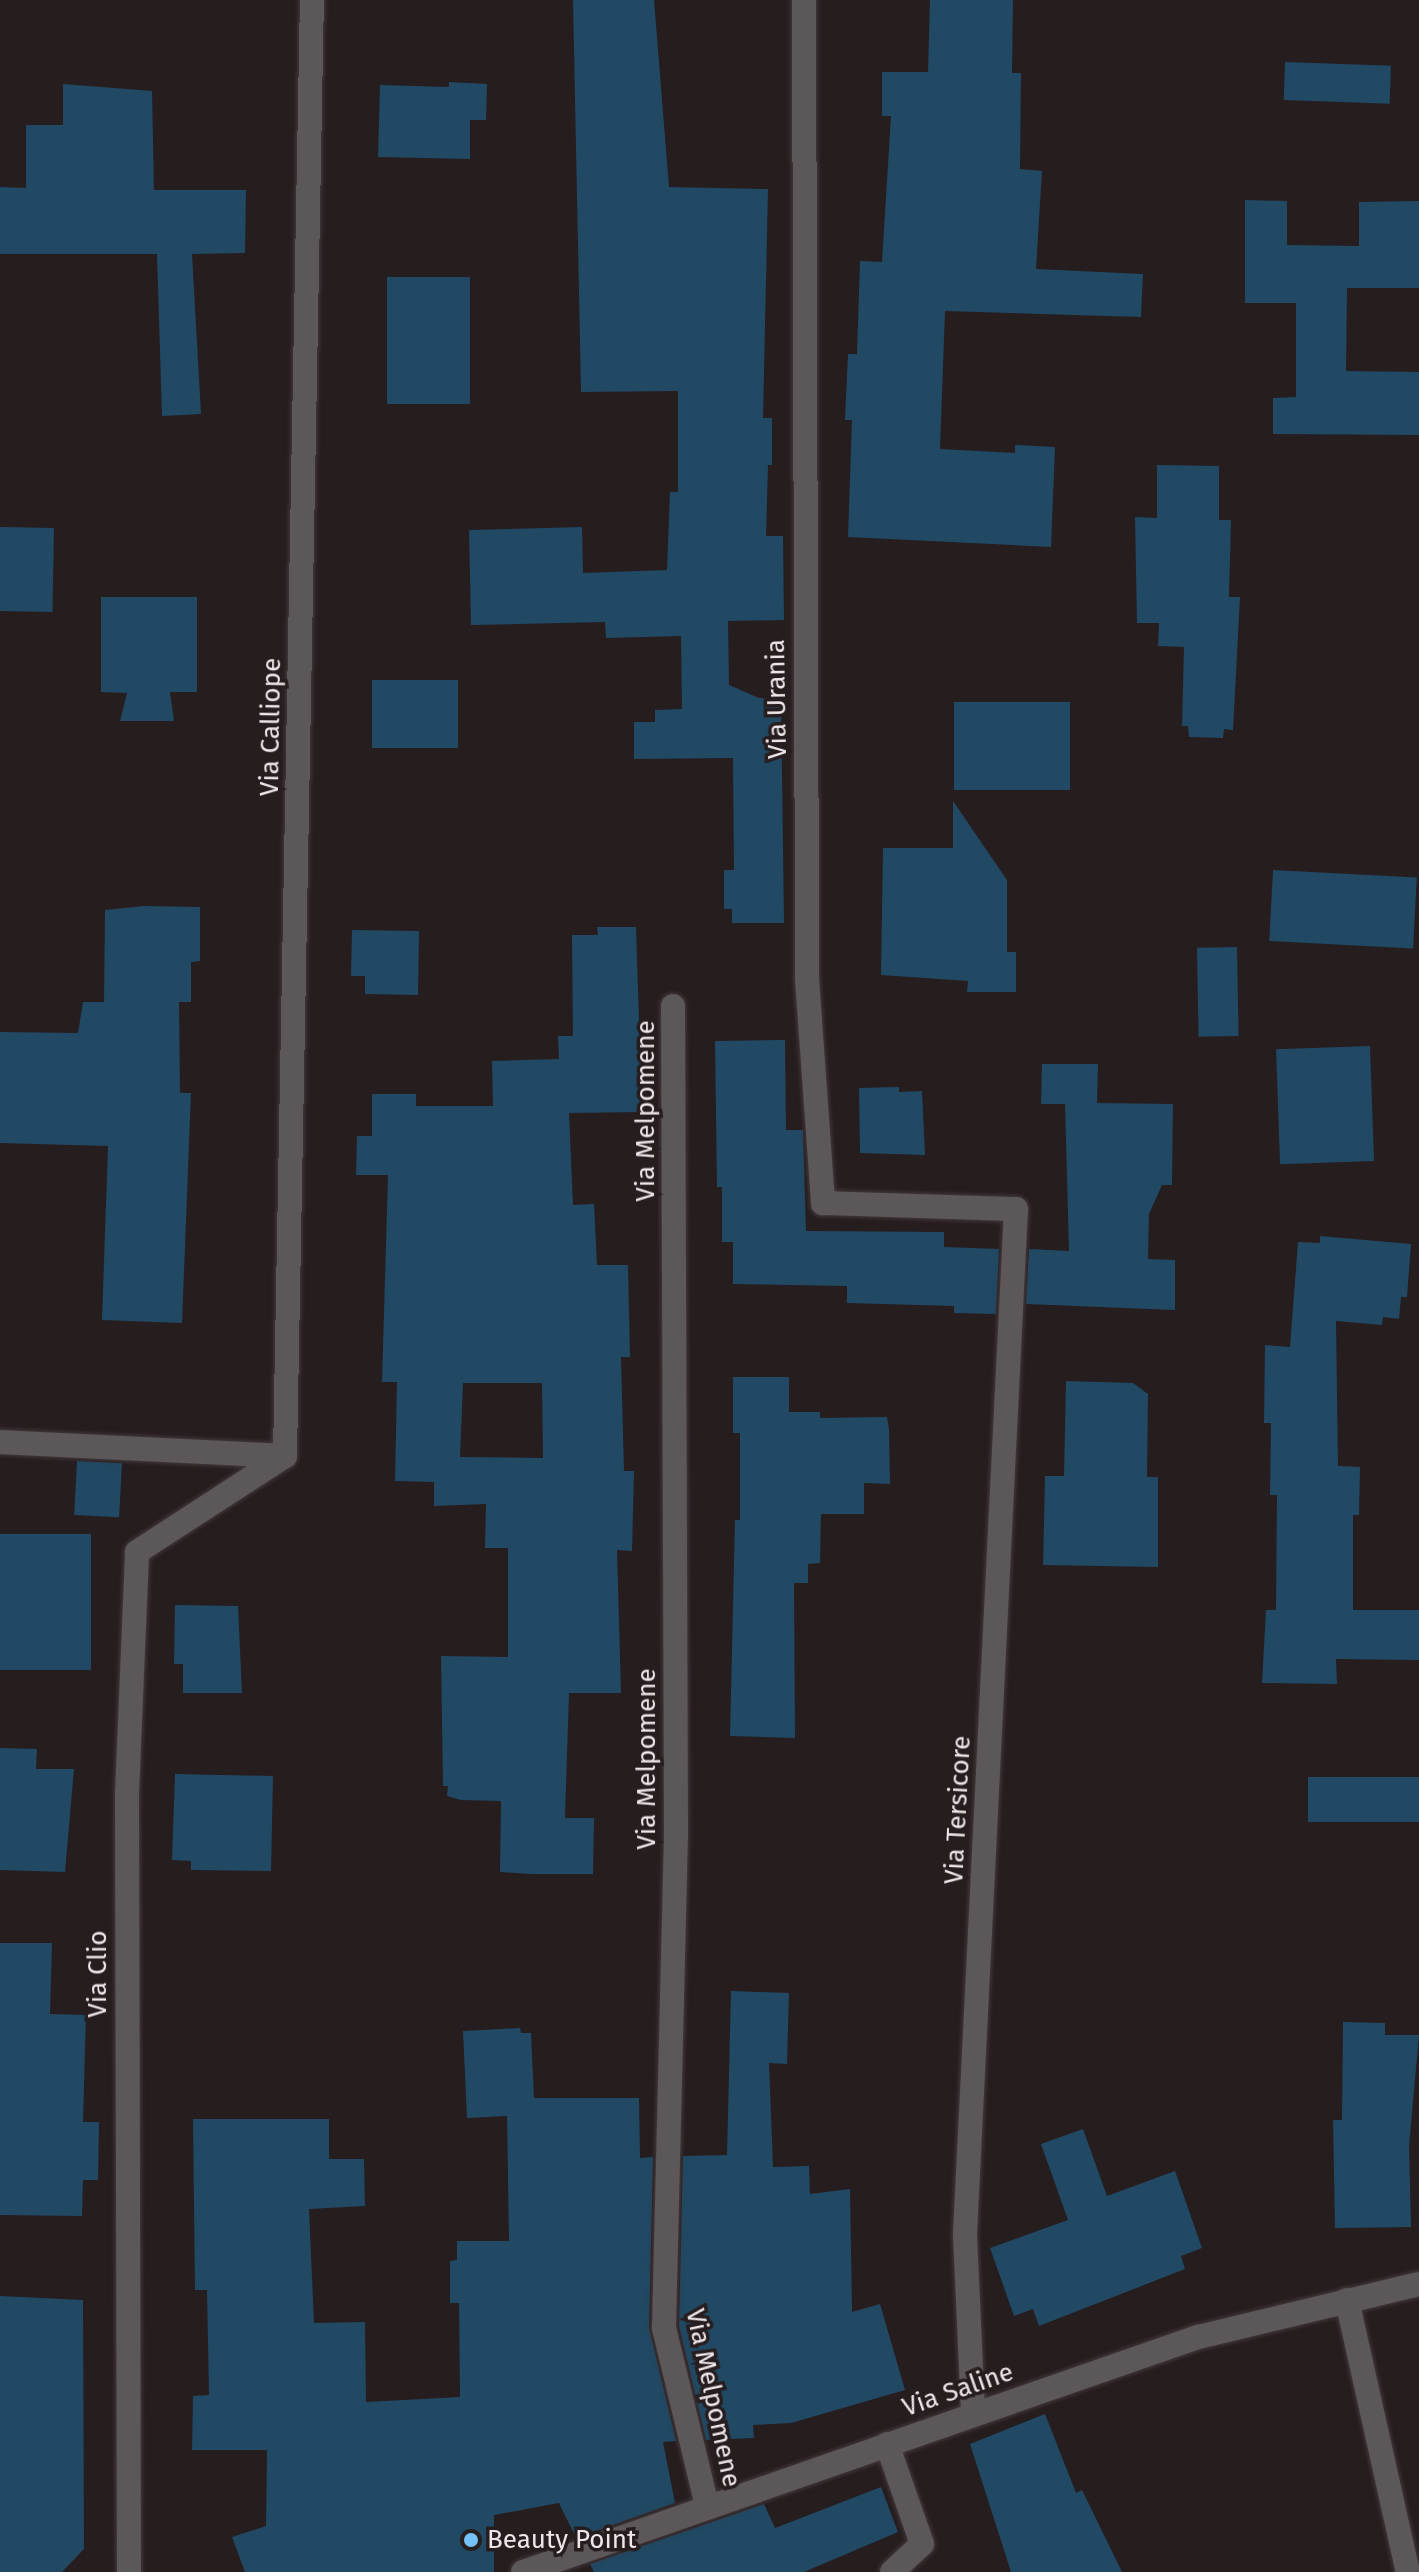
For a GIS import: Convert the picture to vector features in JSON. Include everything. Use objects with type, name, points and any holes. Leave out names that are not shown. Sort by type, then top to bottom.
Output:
[{"type":"street","name":"Via Calliope","points":[[285,1456],[312,0]]},
{"type":"street","name":"Via Urania","points":[[804,0],[807,979],[823,1203],[1016,1209]]},
{"type":"street","name":"Via Melpomene","points":[[673,1006],[676,1835],[664,2328],[707,2506]]},
{"type":"street","name":"Via Tersicore","points":[[973,2414],[965,2235],[1016,1209]]},
{"type":"street","points":[[0,1442],[285,1456]]},
{"type":"street","name":"Via Clio","points":[[129,2572],[127,1808],[137,1552],[285,1456]]},
{"type":"street","name":"Via Saline","points":[[523,2572],[1198,2337],[1419,2284]]},
{"type":"street","points":[[1347,2300],[1408,2572]]},
{"type":"street","points":[[887,2444],[922,2544],[892,2572]]},
{"type":"building","points":[[573,0],[654,0],[669,187],[768,189],[763,418],[772,418],[772,465],[768,465],[766,536],[783,536],[784,620],[728,621],[729,685],[759,698],[781,698],[784,923],[732,923],[732,909],[724,909],[724,870],[734,870],[733,758],[634,759],[634,722],[655,722],[655,710],[682,709],[681,636],[606,638],[605,622],[471,625],[469,530],[582,527],[583,573],[667,570],[670,492],[678,492],[678,391],[581,392]]},
{"type":"building","points":[[930,0],[1013,0],[1012,73],[1021,73],[1020,169],[1042,171],[1036,269],[1143,274],[1141,317],[945,311],[940,449],[1015,453],[1015,445],[1055,447],[1051,547],[848,537],[852,420],[845,420],[848,354],[857,354],[860,261],[882,262],[891,116],[882,116],[882,72],[928,72]]},
{"type":"building","points":[[1285,62],[1391,66],[1390,104],[1284,100]]},
{"type":"building","points":[[449,82],[487,84],[486,120],[470,120],[470,159],[378,157],[380,85],[449,87]]},
{"type":"building","points":[[63,84],[152,91],[154,190],[246,190],[245,253],[192,254],[201,414],[162,416],[157,254],[0,254],[0,187],[26,188],[26,125],[63,125]]},
{"type":"building","points":[[1245,200],[1287,201],[1287,245],[1359,246],[1359,202],[1419,201],[1419,288],[1347,288],[1346,371],[1419,372],[1419,435],[1273,434],[1273,398],[1296,397],[1296,303],[1245,303]]},
{"type":"building","points":[[387,277],[470,277],[470,404],[387,404]]},
{"type":"building","points":[[1157,465],[1219,466],[1219,520],[1231,520],[1229,597],[1240,597],[1233,730],[1224,729],[1223,738],[1189,737],[1188,726],[1182,726],[1184,647],[1158,646],[1159,623],[1137,623],[1135,517],[1157,518]]},
{"type":"building","points":[[0,527],[54,528],[53,612],[0,611]]},
{"type":"building","points":[[101,597],[197,597],[197,692],[170,692],[174,721],[120,721],[127,693],[101,692]]},
{"type":"building","points":[[372,680],[458,680],[458,748],[372,748]]},
{"type":"building","points":[[954,702],[1070,702],[1070,790],[954,790]]},
{"type":"building","points":[[953,801],[1007,880],[1007,952],[1016,952],[1016,992],[967,992],[968,981],[881,975],[883,848],[953,848]]},
{"type":"building","points":[[1273,870],[1417,878],[1413,948],[1269,941]]},
{"type":"building","points":[[144,906],[200,907],[200,961],[191,962],[191,1002],[179,1002],[180,1093],[191,1093],[182,1323],[102,1320],[108,1146],[0,1143],[0,1032],[78,1033],[83,1002],[104,1002],[105,910]]},
{"type":"building","points":[[597,927],[636,927],[642,1112],[569,1113],[573,1205],[594,1204],[597,1265],[628,1265],[630,1357],[621,1357],[624,1471],[634,1471],[632,1551],[617,1550],[621,1693],[569,1693],[565,1818],[594,1818],[593,1874],[500,1872],[501,1801],[461,1800],[447,1796],[448,1786],[443,1786],[441,1656],[508,1657],[508,1548],[485,1548],[486,1504],[434,1506],[434,1482],[395,1481],[397,1382],[382,1382],[388,1175],[356,1175],[357,1136],[372,1136],[372,1094],[416,1094],[416,1106],[493,1106],[492,1061],[559,1059],[558,1036],[573,1036],[572,935],[598,935]],"holes":[[[463,1383],[542,1383],[543,1458],[460,1457]]]},
{"type":"building","points":[[352,930],[419,931],[418,995],[365,994],[365,976],[351,976]]},
{"type":"building","points":[[1237,947],[1239,1036],[1199,1037],[1197,948]]},
{"type":"building","points":[[785,1040],[786,1130],[803,1130],[806,1231],[944,1232],[944,1247],[999,1249],[996,1314],[954,1313],[954,1306],[847,1303],[847,1286],[733,1284],[733,1242],[722,1242],[722,1187],[717,1187],[715,1041]]},
{"type":"building","points":[[1370,1046],[1374,1161],[1280,1164],[1276,1049]]},
{"type":"building","points":[[1042,1064],[1098,1064],[1097,1103],[1173,1104],[1172,1185],[1162,1185],[1149,1214],[1148,1259],[1175,1260],[1175,1310],[1026,1304],[1029,1249],[1069,1251],[1065,1104],[1041,1104]]},
{"type":"building","points":[[899,1087],[899,1092],[922,1091],[925,1155],[860,1153],[859,1088]]},
{"type":"building","points":[[1320,1236],[1411,1244],[1407,1297],[1401,1297],[1399,1319],[1383,1317],[1382,1325],[1336,1321],[1338,1466],[1360,1467],[1359,1515],[1353,1515],[1353,1610],[1419,1610],[1419,1660],[1336,1659],[1337,1684],[1262,1683],[1266,1610],[1276,1610],[1277,1495],[1270,1495],[1271,1423],[1264,1423],[1265,1345],[1290,1347],[1298,1242],[1320,1243]]},
{"type":"building","points":[[733,1377],[789,1377],[789,1412],[820,1412],[820,1418],[887,1417],[890,1484],[864,1483],[864,1514],[821,1514],[820,1563],[808,1564],[808,1583],[794,1583],[795,1738],[730,1736],[735,1520],[740,1520],[740,1433],[733,1433]]},
{"type":"building","points":[[1066,1381],[1133,1383],[1148,1394],[1147,1477],[1158,1477],[1158,1567],[1043,1565],[1045,1476],[1064,1476]]},
{"type":"building","points":[[77,1461],[122,1463],[119,1517],[74,1515]]},
{"type":"building","points":[[0,1534],[91,1534],[91,1670],[0,1670]]},
{"type":"building","points":[[175,1605],[238,1606],[242,1693],[183,1693],[183,1664],[174,1664]]},
{"type":"building","points":[[0,1748],[37,1749],[36,1769],[74,1769],[65,1872],[0,1870]]},
{"type":"building","points":[[175,1774],[273,1776],[271,1871],[191,1870],[191,1861],[172,1860]]},
{"type":"building","points":[[1308,1777],[1419,1777],[1419,1822],[1308,1822]]},
{"type":"building","points":[[0,1943],[52,1943],[50,2014],[86,2015],[83,2122],[99,2122],[98,2180],[83,2180],[82,2216],[0,2215]]},
{"type":"building","points":[[731,1991],[789,1993],[787,2064],[769,2063],[773,2167],[809,2166],[810,2194],[850,2189],[852,2312],[880,2304],[905,2390],[791,2423],[753,2425],[754,2438],[706,2440],[679,2326],[683,2156],[727,2155]]},
{"type":"building","points":[[1343,2022],[1385,2023],[1385,2035],[1419,2035],[1409,2146],[1411,2227],[1335,2228],[1333,2120],[1342,2120]]},
{"type":"building","points":[[520,2028],[521,2033],[531,2033],[534,2098],[639,2098],[640,2158],[653,2157],[649,2328],[676,2441],[663,2442],[675,2503],[576,2538],[559,2503],[494,2515],[494,2572],[245,2572],[232,2537],[266,2526],[267,2450],[192,2450],[193,2396],[209,2395],[207,2290],[195,2290],[193,2119],[329,2119],[329,2159],[364,2159],[365,2206],[309,2209],[314,2323],[365,2322],[366,2402],[460,2397],[459,2303],[450,2303],[450,2261],[457,2260],[457,2241],[509,2241],[507,2116],[467,2118],[463,2031]]},
{"type":"building","points":[[1083,2129],[1107,2196],[1175,2171],[1202,2248],[1181,2256],[1185,2269],[1039,2326],[1033,2309],[1014,2316],[990,2248],[1068,2220],[1041,2144]]},
{"type":"building","points":[[0,2296],[83,2300],[84,2549],[62,2572],[0,2572]]},
{"type":"building","points":[[1045,2414],[1076,2493],[1082,2490],[1122,2572],[1011,2572],[970,2444]]},
{"type":"building","points":[[881,2487],[898,2532],[804,2572],[594,2572],[590,2564],[764,2504],[775,2528]]},
{"type":"place","name":"Beauty Point","points":[[471,2540]]}]
